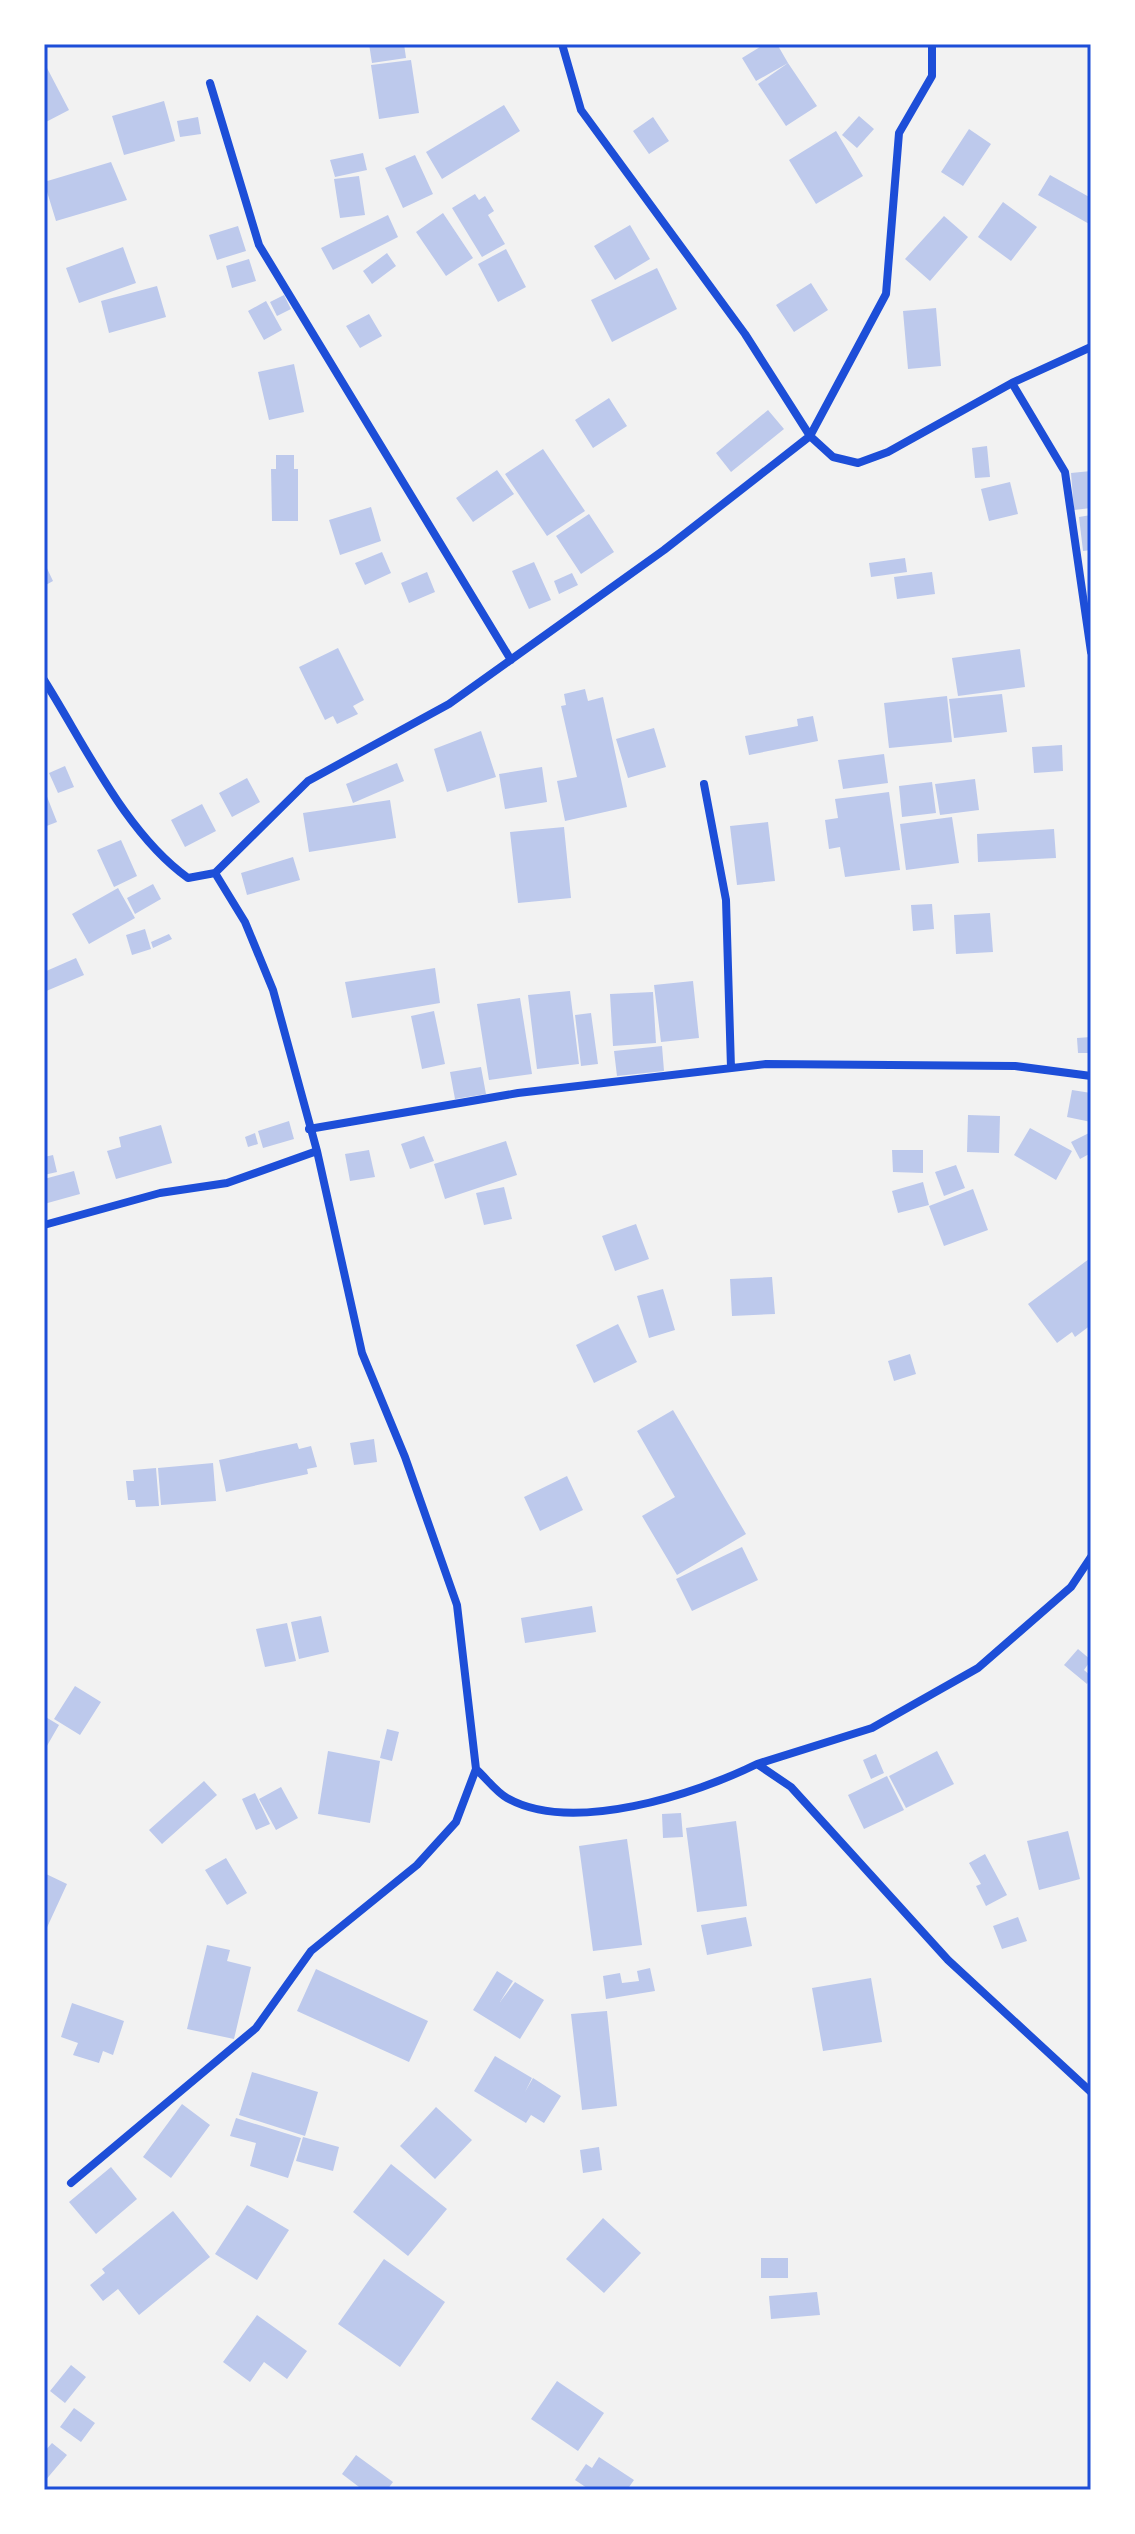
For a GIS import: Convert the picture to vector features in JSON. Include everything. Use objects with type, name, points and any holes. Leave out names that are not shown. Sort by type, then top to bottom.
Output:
[{"type":"street","points":[[562,44],[581,110],[745,334],[810,436],[833,457],[858,463],[888,452],[1012,383],[1091,347]]},
{"type":"street","points":[[44,680],[141,834],[167,863],[188,878],[215,873],[308,781],[449,704],[664,550],[810,436],[886,294],[899,133],[932,76],[932,44]]},
{"type":"street","points":[[210,83],[259,245],[511,660]]},
{"type":"street","points":[[1012,383],[1065,472],[1091,652]]},
{"type":"street","points":[[704,784],[726,900],[731,1068]]},
{"type":"street","points":[[71,2183],[256,2028],[311,1951],[417,1865],[456,1822],[476,1769],[457,1605],[405,1457],[362,1353],[317,1151],[273,990],[245,922],[215,873]]},
{"type":"street","points":[[309,1129],[518,1093],[766,1064],[1015,1066],[1091,1076]]},
{"type":"street","points":[[44,1225],[135,1199],[227,1183],[317,1151]]},
{"type":"street","points":[[476,1769],[506,1798],[531,1807],[561,1811],[610,1811],[718,1783],[757,1764],[872,1728],[978,1668],[1071,1587],[1091,1557]]},
{"type":"street","points":[[757,1764],[791,1787],[948,1960],[1091,2092]]},
{"type":"building","points":[[369,44],[404,44],[406,58],[372,63]]},
{"type":"building","points":[[765,44],[777,44],[788,63],[756,81],[742,58]]},
{"type":"building","points":[[411,60],[419,113],[379,119],[371,65]]},
{"type":"building","points":[[788,63],[817,106],[786,126],[758,84]]},
{"type":"building","points":[[47,68],[69,110],[44,123],[44,70]]},
{"type":"building","points":[[164,101],[175,141],[124,155],[112,116]]},
{"type":"building","points":[[504,105],[520,131],[442,179],[426,152]]},
{"type":"building","points":[[859,116],[874,129],[857,148],[842,135]]},
{"type":"building","points":[[198,117],[201,134],[180,137],[177,121]]},
{"type":"building","points":[[653,117],[669,141],[649,154],[633,131]]},
{"type":"building","points":[[969,129],[991,144],[963,186],[941,172]]},
{"type":"building","points":[[836,131],[863,176],[816,204],[789,160]]},
{"type":"building","points":[[363,153],[367,170],[335,177],[330,160]]},
{"type":"building","points":[[415,155],[433,194],[403,208],[385,168]]},
{"type":"building","points":[[111,162],[127,200],[56,221],[44,182]]},
{"type":"building","points":[[1050,175],[1091,198],[1091,225],[1038,195]]},
{"type":"building","points":[[359,176],[365,215],[340,218],[334,179]]},
{"type":"building","points":[[475,194],[479,200],[485,196],[494,211],[488,215],[505,244],[482,257],[452,208]]},
{"type":"building","points":[[1003,202],[1037,227],[1011,261],[978,237]]},
{"type":"building","points":[[443,213],[473,258],[446,276],[416,232]]},
{"type":"building","points":[[388,215],[398,237],[333,270],[321,248]]},
{"type":"building","points":[[944,216],[968,237],[930,281],[905,259]]},
{"type":"building","points":[[630,225],[650,259],[615,280],[594,246]]},
{"type":"building","points":[[238,226],[246,251],[217,260],[209,235]]},
{"type":"building","points":[[123,247],[136,283],[79,303],[66,268]]},
{"type":"building","points":[[506,249],[526,287],[498,302],[478,264]]},
{"type":"building","points":[[387,253],[396,266],[372,284],[363,271]]},
{"type":"building","points":[[249,259],[256,281],[232,288],[226,266]]},
{"type":"building","points":[[657,268],[677,309],[612,342],[591,300]]},
{"type":"building","points":[[811,283],[828,310],[794,332],[776,305]]},
{"type":"building","points":[[157,286],[166,317],[109,333],[101,301]]},
{"type":"building","points":[[284,295],[291,309],[277,316],[270,302]]},
{"type":"building","points":[[266,301],[282,330],[264,340],[248,311]]},
{"type":"building","points":[[936,308],[941,366],[908,369],[903,311]]},
{"type":"building","points":[[369,314],[382,336],[360,348],[346,326]]},
{"type":"building","points":[[294,364],[304,412],[269,420],[258,372]]},
{"type":"building","points":[[609,398],[627,426],[593,448],[575,420]]},
{"type":"building","points":[[768,410],[784,429],[731,472],[716,453]]},
{"type":"building","points":[[987,446],[990,477],[975,478],[972,448]]},
{"type":"building","points":[[543,449],[585,511],[547,536],[505,474]]},
{"type":"building","points":[[276,455],[294,455],[294,469],[298,469],[298,521],[272,521],[271,469],[276,469]]},
{"type":"building","points":[[497,470],[514,494],[473,522],[456,498]]},
{"type":"building","points":[[1091,471],[1091,508],[1074,510],[1071,473]]},
{"type":"building","points":[[1010,482],[1018,514],[989,521],[981,489]]},
{"type":"building","points":[[371,507],[381,541],[340,555],[329,520]]},
{"type":"building","points":[[589,514],[614,552],[581,574],[556,536]]},
{"type":"building","points":[[1091,515],[1091,550],[1083,551],[1079,517]]},
{"type":"building","points":[[382,552],[391,573],[365,585],[355,563]]},
{"type":"building","points":[[905,558],[907,572],[871,577],[869,563]]},
{"type":"building","points":[[44,562],[53,581],[44,586]]},
{"type":"building","points":[[534,562],[551,600],[529,609],[512,571]]},
{"type":"building","points":[[427,572],[435,592],[409,603],[401,583]]},
{"type":"building","points":[[932,572],[935,594],[897,599],[894,577]]},
{"type":"building","points":[[572,573],[578,585],[559,594],[554,581]]},
{"type":"building","points":[[338,648],[364,700],[353,706],[358,714],[337,724],[333,716],[325,720],[299,667]]},
{"type":"building","points":[[1020,649],[1025,687],[958,696],[952,658]]},
{"type":"building","points":[[585,689],[588,701],[603,697],[627,807],[565,821],[557,781],[577,777],[561,706],[566,705],[564,694]]},
{"type":"building","points":[[1002,694],[1007,732],[954,738],[949,699]]},
{"type":"building","points":[[947,696],[952,742],[889,748],[884,703]]},
{"type":"building","points":[[813,716],[818,741],[749,755],[745,736],[798,726],[797,719]]},
{"type":"building","points":[[654,728],[666,767],[628,778],[616,739]]},
{"type":"building","points":[[481,731],[496,777],[447,792],[434,749]]},
{"type":"building","points":[[1062,745],[1063,771],[1034,773],[1032,747]]},
{"type":"building","points":[[884,754],[888,783],[843,789],[838,760]]},
{"type":"building","points":[[397,763],[404,781],[353,803],[346,784]]},
{"type":"building","points":[[65,766],[74,787],[58,793],[49,773]]},
{"type":"building","points":[[542,767],[547,802],[505,809],[499,774]]},
{"type":"building","points":[[247,778],[260,802],[232,817],[219,793]]},
{"type":"building","points":[[975,779],[979,810],[940,815],[935,784]]},
{"type":"building","points":[[932,782],[936,813],[902,817],[899,786]]},
{"type":"building","points":[[44,789],[57,822],[44,827]]},
{"type":"building","points":[[889,792],[900,870],[845,877],[840,847],[829,849],[825,820],[838,818],[835,799]]},
{"type":"building","points":[[390,800],[396,838],[309,852],[303,813]]},
{"type":"building","points":[[202,804],[216,831],[185,847],[171,820]]},
{"type":"building","points":[[952,817],[959,863],[906,870],[900,824]]},
{"type":"building","points":[[768,822],[775,881],[737,885],[730,826]]},
{"type":"building","points":[[564,827],[571,898],[518,903],[510,832]]},
{"type":"building","points":[[1054,829],[1056,858],[978,862],[977,834]]},
{"type":"building","points":[[121,840],[137,876],[114,887],[97,850]]},
{"type":"building","points":[[293,857],[300,880],[247,895],[241,873]]},
{"type":"building","points":[[153,884],[161,899],[135,914],[127,898]]},
{"type":"building","points":[[118,888],[135,918],[89,944],[72,914]]},
{"type":"building","points":[[932,904],[934,929],[913,931],[911,905]]},
{"type":"building","points":[[990,913],[993,952],[956,954],[954,915]]},
{"type":"building","points":[[145,929],[151,949],[132,955],[126,935]]},
{"type":"building","points":[[169,934],[172,939],[153,948],[151,942]]},
{"type":"building","points":[[76,958],[84,975],[44,992],[44,972]]},
{"type":"building","points":[[435,968],[440,1003],[352,1018],[345,982]]},
{"type":"building","points":[[693,981],[699,1038],[661,1042],[654,985]]},
{"type":"building","points":[[570,991],[579,1064],[537,1069],[528,995]]},
{"type":"building","points":[[653,992],[656,1043],[613,1046],[610,994]]},
{"type":"building","points":[[520,998],[532,1074],[489,1080],[477,1004]]},
{"type":"building","points":[[434,1011],[445,1064],[422,1069],[411,1016]]},
{"type":"building","points":[[591,1013],[598,1064],[581,1066],[575,1015]]},
{"type":"building","points":[[1091,1037],[1091,1053],[1078,1053],[1077,1038]]},
{"type":"building","points":[[662,1046],[664,1071],[617,1076],[614,1051]]},
{"type":"building","points":[[481,1067],[486,1094],[455,1099],[450,1072]]},
{"type":"building","points":[[1072,1090],[1091,1093],[1091,1122],[1067,1117]]},
{"type":"building","points":[[968,1115],[1000,1116],[999,1153],[967,1152]]},
{"type":"building","points":[[289,1121],[294,1139],[263,1148],[258,1131]]},
{"type":"building","points":[[161,1125],[172,1163],[116,1179],[107,1151],[121,1147],[119,1137]]},
{"type":"building","points":[[1030,1128],[1072,1151],[1056,1180],[1014,1155]]},
{"type":"building","points":[[1091,1132],[1091,1153],[1080,1159],[1071,1142]]},
{"type":"building","points":[[255,1133],[258,1144],[248,1147],[245,1137]]},
{"type":"building","points":[[424,1136],[434,1161],[410,1169],[401,1144]]},
{"type":"building","points":[[506,1141],[517,1175],[445,1199],[434,1164]]},
{"type":"building","points":[[369,1150],[375,1177],[350,1181],[345,1154]]},
{"type":"building","points":[[892,1150],[923,1150],[923,1173],[893,1172]]},
{"type":"building","points":[[53,1155],[57,1172],[44,1175],[44,1157]]},
{"type":"building","points":[[956,1165],[965,1188],[944,1196],[935,1172]]},
{"type":"building","points":[[74,1171],[80,1194],[44,1204],[44,1179]]},
{"type":"building","points":[[923,1182],[929,1205],[898,1213],[892,1191]]},
{"type":"building","points":[[504,1187],[512,1219],[484,1225],[476,1193]]},
{"type":"building","points":[[973,1189],[988,1230],[944,1246],[929,1206]]},
{"type":"building","points":[[636,1224],[649,1259],[615,1271],[602,1236]]},
{"type":"building","points":[[1089,1259],[1091,1325],[1075,1337],[1072,1332],[1057,1343],[1028,1304]]},
{"type":"building","points":[[772,1277],[775,1314],[732,1316],[730,1279]]},
{"type":"building","points":[[663,1289],[675,1330],[649,1338],[637,1296]]},
{"type":"building","points":[[618,1324],[637,1362],[594,1383],[576,1345]]},
{"type":"building","points":[[910,1354],[916,1374],[894,1381],[888,1361]]},
{"type":"building","points":[[673,1410],[746,1534],[677,1575],[642,1516],[675,1497],[637,1431]]},
{"type":"building","points":[[374,1439],[377,1462],[354,1465],[350,1443]]},
{"type":"building","points":[[297,1443],[299,1449],[311,1446],[317,1467],[307,1469],[308,1474],[226,1492],[219,1460]]},
{"type":"building","points":[[213,1463],[216,1501],[161,1505],[158,1468]]},
{"type":"building","points":[[156,1468],[159,1506],[136,1507],[135,1500],[128,1500],[126,1481],[134,1481],[133,1470]]},
{"type":"building","points":[[567,1476],[583,1510],[540,1531],[524,1497]]},
{"type":"building","points":[[742,1547],[758,1580],[692,1611],[676,1579]]},
{"type":"building","points":[[592,1606],[596,1632],[525,1643],[521,1618]]},
{"type":"building","points":[[321,1616],[329,1652],[299,1659],[291,1622]]},
{"type":"building","points":[[287,1623],[296,1661],[265,1667],[256,1629]]},
{"type":"building","points":[[1078,1649],[1091,1660],[1084,1670],[1091,1676],[1087,1684],[1064,1665]]},
{"type":"building","points":[[75,1686],[101,1702],[80,1735],[54,1719]]},
{"type":"building","points":[[44,1716],[59,1725],[44,1751]]},
{"type":"building","points":[[387,1729],[399,1732],[392,1761],[380,1758]]},
{"type":"building","points":[[328,1751],[380,1761],[370,1823],[318,1814]]},
{"type":"building","points":[[937,1751],[954,1784],[906,1808],[889,1776]]},
{"type":"building","points":[[876,1754],[884,1773],[871,1779],[863,1760]]},
{"type":"building","points":[[887,1776],[904,1810],[864,1829],[848,1795]]},
{"type":"building","points":[[204,1781],[217,1795],[162,1844],[149,1830]]},
{"type":"building","points":[[281,1787],[298,1818],[276,1830],[259,1799]]},
{"type":"building","points":[[255,1793],[270,1824],[256,1830],[242,1799]]},
{"type":"building","points":[[681,1813],[683,1837],[663,1838],[662,1814]]},
{"type":"building","points":[[736,1821],[747,1906],[697,1912],[686,1828]]},
{"type":"building","points":[[1068,1831],[1080,1879],[1039,1890],[1027,1841]]},
{"type":"building","points":[[627,1839],[642,1945],[593,1951],[579,1846]]},
{"type":"building","points":[[985,1854],[1007,1895],[986,1906],[976,1886],[981,1884],[969,1863]]},
{"type":"building","points":[[226,1858],[247,1893],[227,1905],[205,1870]]},
{"type":"building","points":[[44,1873],[67,1884],[44,1934]]},
{"type":"building","points":[[746,1917],[752,1946],[707,1955],[701,1925]]},
{"type":"building","points":[[1018,1917],[1027,1941],[1002,1949],[993,1926]]},
{"type":"building","points":[[207,1945],[230,1950],[227,1961],[251,1967],[234,2039],[187,2029]]},
{"type":"building","points":[[650,1968],[655,1991],[606,1999],[603,1976],[620,1973],[622,1983],[639,1981],[637,1971]]},
{"type":"building","points":[[316,1969],[428,2021],[409,2062],[297,2011]]},
{"type":"building","points":[[497,1971],[513,1981],[500,2002],[515,1982],[544,2000],[520,2039],[473,2010]]},
{"type":"building","points":[[871,1978],[882,2042],[823,2051],[812,1988]]},
{"type":"building","points":[[72,2003],[124,2021],[113,2055],[103,2051],[99,2063],[73,2055],[78,2043],[61,2037]]},
{"type":"building","points":[[607,2011],[617,2106],[582,2110],[571,2014]]},
{"type":"building","points":[[495,2056],[532,2078],[525,2092],[533,2078],[561,2096],[544,2123],[531,2115],[526,2123],[474,2091]]},
{"type":"building","points":[[252,2072],[318,2092],[305,2136],[239,2115]]},
{"type":"building","points":[[182,2104],[210,2125],[171,2178],[143,2157]]},
{"type":"building","points":[[436,2107],[472,2140],[435,2179],[400,2146]]},
{"type":"building","points":[[236,2118],[301,2138],[288,2178],[250,2166],[256,2143],[230,2136]]},
{"type":"building","points":[[303,2137],[339,2147],[333,2171],[296,2161]]},
{"type":"building","points":[[599,2147],[602,2170],[583,2173],[580,2150]]},
{"type":"building","points":[[391,2164],[447,2209],[408,2256],[353,2212]]},
{"type":"building","points":[[111,2167],[137,2199],[96,2234],[69,2202]]},
{"type":"building","points":[[247,2205],[289,2230],[257,2280],[215,2254]]},
{"type":"building","points":[[173,2211],[210,2257],[139,2315],[118,2289],[103,2301],[90,2285],[105,2273],[102,2269]]},
{"type":"building","points":[[603,2218],[641,2253],[604,2293],[566,2259]]},
{"type":"building","points":[[761,2258],[788,2258],[788,2278],[761,2278]]},
{"type":"building","points":[[384,2259],[445,2302],[400,2367],[338,2324]]},
{"type":"building","points":[[817,2292],[820,2315],[771,2319],[769,2296]]},
{"type":"building","points":[[257,2315],[307,2351],[287,2379],[264,2362],[250,2382],[223,2362]]},
{"type":"building","points":[[71,2365],[86,2377],[65,2403],[50,2391]]},
{"type":"building","points":[[557,2381],[604,2413],[578,2451],[531,2419]]},
{"type":"building","points":[[74,2408],[95,2423],[81,2442],[60,2427]]},
{"type":"building","points":[[52,2443],[67,2455],[44,2482],[44,2452]]},
{"type":"building","points":[[356,2455],[393,2482],[387,2490],[363,2490],[342,2474]]},
{"type":"building","points":[[599,2457],[634,2480],[627,2490],[590,2490],[575,2480],[586,2464],[592,2468]]}]
